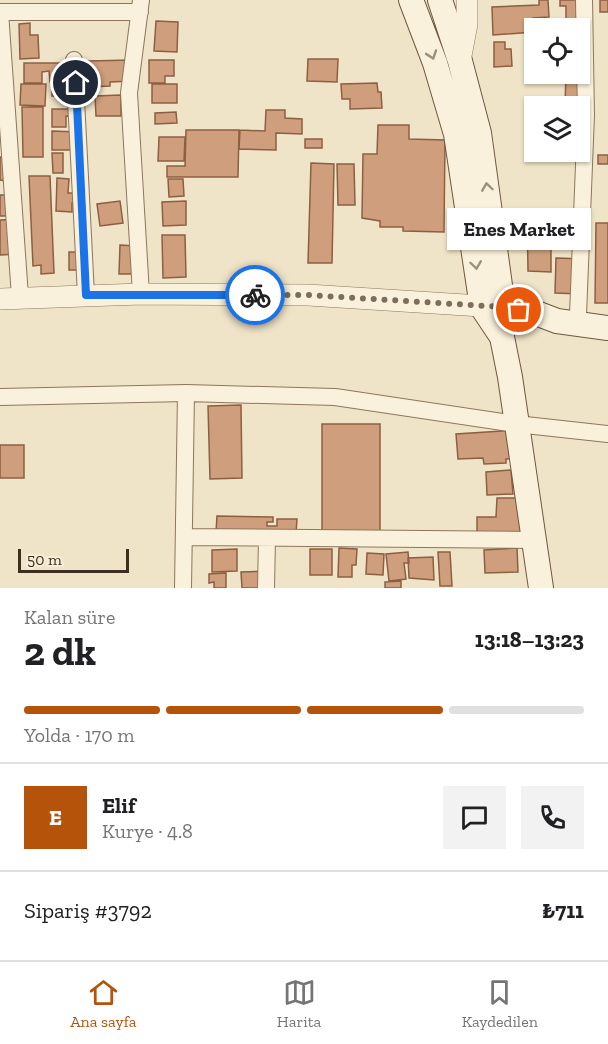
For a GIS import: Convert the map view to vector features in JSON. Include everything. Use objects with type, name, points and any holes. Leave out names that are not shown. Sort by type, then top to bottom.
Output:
[{"type":"main road","points":[[411,0],[435,63],[456,134],[492,307],[502,337],[541,588]]},
{"type":"main road","points":[[440,0],[460,61],[479,133],[492,307]]},
{"type":"main road","points":[[492,307],[608,319]]},
{"type":"main road","points":[[536,313],[557,321],[608,328]]},
{"type":"street","points":[[460,61],[467,24],[467,0]]},
{"type":"street","points":[[578,315],[586,115],[584,0]]},
{"type":"street","points":[[141,294],[129,93],[140,6],[0,12],[10,298],[141,294],[308,295],[492,307]]},
{"type":"street","points":[[74,60],[86,295]]},
{"type":"street","points":[[183,588],[186,393]]},
{"type":"street","points":[[0,397],[186,393],[335,397],[516,424],[608,434]]},
{"type":"street","points":[[184,537],[534,540]]},
{"type":"street","points":[[266,588],[267,538]]},
{"type":"building","points":[[539,0],[548,0],[549,17],[524,18],[524,33],[493,35],[492,7],[539,5]]},
{"type":"building","points":[[560,0],[592,0],[584,18],[566,18],[566,6],[560,6]]},
{"type":"building","points":[[600,0],[608,0],[608,12],[600,12]]},
{"type":"building","points":[[156,21],[178,22],[177,52],[154,51]]},
{"type":"building","points":[[30,23],[30,35],[38,35],[39,58],[20,59],[19,24]]},
{"type":"building","points":[[494,42],[505,42],[505,49],[511,49],[512,66],[494,67]]},
{"type":"building","points":[[308,59],[338,59],[337,82],[307,81]]},
{"type":"building","points":[[132,60],[133,81],[110,82],[110,86],[89,87],[88,61]]},
{"type":"building","points":[[149,60],[174,60],[174,76],[165,76],[165,83],[149,83]]},
{"type":"building","points":[[24,63],[76,63],[77,82],[50,82],[49,71],[42,72],[42,83],[24,83]]},
{"type":"building","points":[[377,83],[378,92],[381,92],[382,108],[350,109],[350,99],[342,99],[341,84]]},
{"type":"building","points":[[21,84],[46,84],[45,106],[20,105]]},
{"type":"building","points":[[52,84],[75,84],[74,97],[52,96]]},
{"type":"building","points":[[152,84],[177,84],[177,103],[152,103]]},
{"type":"building","points":[[566,84],[581,84],[584,96],[565,96]]},
{"type":"building","points":[[121,95],[121,116],[96,116],[95,96]]},
{"type":"building","points":[[22,107],[43,107],[43,157],[23,157]]},
{"type":"building","points":[[52,109],[77,109],[77,117],[66,116],[66,127],[52,127]]},
{"type":"building","points":[[266,110],[285,110],[285,118],[302,119],[302,134],[276,133],[276,150],[239,149],[240,130],[265,131]]},
{"type":"building","points":[[176,112],[177,123],[155,124],[155,113]]},
{"type":"building","points":[[378,125],[409,125],[409,139],[445,140],[444,232],[403,231],[403,227],[380,227],[380,221],[362,218],[363,154],[377,154]]},
{"type":"building","points":[[186,130],[239,130],[238,177],[167,177],[167,166],[185,166]]},
{"type":"building","points":[[52,131],[78,132],[78,150],[52,150]]},
{"type":"building","points":[[159,137],[185,137],[184,161],[158,161]]},
{"type":"building","points":[[305,139],[322,139],[322,148],[305,148]]},
{"type":"building","points":[[52,153],[63,153],[63,173],[53,173]]},
{"type":"building","points":[[598,155],[608,155],[608,164],[598,164]]},
{"type":"building","points":[[0,157],[7,158],[6,181],[0,180]]},
{"type":"building","points":[[311,163],[334,164],[332,263],[308,263]]},
{"type":"building","points":[[337,164],[354,164],[355,205],[338,205]]},
{"type":"building","points":[[29,176],[50,176],[54,273],[41,274],[41,265],[33,266]]},
{"type":"building","points":[[57,178],[69,179],[68,193],[83,193],[82,203],[72,203],[72,212],[56,211]]},
{"type":"building","points":[[168,179],[183,179],[184,196],[169,197]]},
{"type":"building","points":[[0,195],[8,195],[8,216],[0,216]]},
{"type":"building","points":[[120,201],[123,223],[100,226],[97,204]]},
{"type":"building","points":[[186,201],[186,225],[163,226],[162,202]]},
{"type":"building","points":[[527,211],[549,212],[551,272],[528,271]]},
{"type":"building","points":[[17,219],[18,254],[0,255],[0,220]]},
{"type":"building","points":[[596,223],[608,223],[608,303],[595,303]]},
{"type":"building","points":[[162,235],[185,235],[186,277],[163,278]]},
{"type":"building","points":[[120,245],[136,246],[135,274],[119,274]]},
{"type":"building","points":[[69,252],[82,252],[82,270],[69,270]]},
{"type":"building","points":[[556,258],[587,259],[581,294],[555,293]]},
{"type":"building","points":[[241,405],[242,478],[210,479],[208,406]]},
{"type":"building","points":[[322,424],[380,424],[380,535],[322,535]]},
{"type":"building","points":[[516,430],[517,458],[506,459],[506,463],[484,464],[483,458],[458,459],[456,434]]},
{"type":"building","points":[[0,445],[24,445],[24,478],[0,478]]},
{"type":"building","points":[[511,470],[513,494],[487,495],[486,472]]},
{"type":"building","points":[[497,498],[522,498],[528,539],[477,532],[477,517],[496,517]]},
{"type":"building","points":[[217,516],[273,517],[273,522],[267,522],[267,526],[277,526],[277,519],[297,519],[296,533],[216,532]]},
{"type":"building","points":[[339,548],[357,549],[356,565],[352,565],[352,577],[338,577]]},
{"type":"building","points":[[517,548],[518,572],[485,573],[484,550]]},
{"type":"building","points":[[237,549],[237,571],[212,572],[212,550]]},
{"type":"building","points":[[310,549],[332,549],[332,575],[310,575]]},
{"type":"building","points":[[408,552],[409,563],[404,563],[406,579],[389,581],[386,554]]},
{"type":"building","points":[[438,552],[450,552],[452,586],[440,586]]},
{"type":"building","points":[[367,553],[384,554],[383,575],[366,574]]},
{"type":"building","points":[[433,557],[434,580],[409,578],[408,558]]},
{"type":"building","points":[[271,571],[272,588],[242,588],[241,572]]},
{"type":"building","points":[[226,573],[226,588],[214,588],[214,582],[209,583],[209,574]]},
{"type":"building","points":[[401,581],[401,588],[385,588],[385,582]]},
{"type":"way so far","points":[[255,295],[308,295],[503,307],[519,310]]},
{"type":"place","name":"Enes Market","points":[[519,310]]},
{"type":"route","points":[[76,83],[86,295],[255,295]]}]
